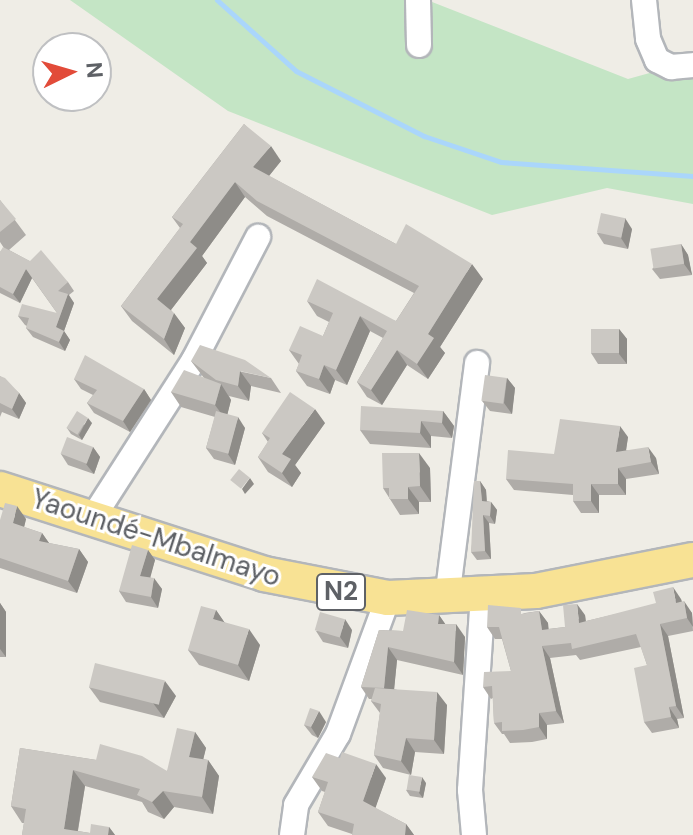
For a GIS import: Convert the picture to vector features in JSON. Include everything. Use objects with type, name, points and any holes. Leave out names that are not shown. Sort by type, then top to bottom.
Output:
[{"type":"highway","name":"Yaoundé-Mbalmayo","points":[[0,489],[264,574],[388,598],[447,598],[609,580],[693,560]]},
{"type":"street","points":[[418,0],[419,45]]},
{"type":"street","points":[[644,0],[648,39],[657,60],[671,67],[693,65]]},
{"type":"street","points":[[92,519],[194,360],[258,237]]},
{"type":"street","points":[[447,598],[477,363]]},
{"type":"street","points":[[474,835],[470,790],[483,594]]},
{"type":"street","points":[[292,835],[296,805],[338,734],[388,598]]},
{"type":"green space","points":[[70,0],[427,0],[628,79],[693,61],[693,204],[607,188],[492,215],[228,111]]},
{"type":"building","points":[[244,124],[271,146],[253,167],[396,244],[406,224],[472,264],[428,334],[434,338],[417,364],[397,350],[371,390],[357,382],[387,331],[360,316],[336,370],[324,365],[319,379],[296,371],[302,355],[289,350],[300,326],[323,336],[333,313],[307,301],[317,279],[396,321],[419,286],[257,201],[235,182],[190,242],[197,248],[157,299],[174,313],[164,339],[121,306],[183,224],[172,217]]},
{"type":"building","points":[[0,200],[16,219],[0,232]]},
{"type":"building","points":[[601,213],[625,218],[621,238],[597,233]]},
{"type":"building","points":[[681,244],[684,264],[654,269],[650,249]]},
{"type":"building","points":[[3,247],[30,261],[41,250],[68,282],[58,291],[68,294],[56,327],[64,331],[59,342],[26,328],[29,318],[18,316],[22,304],[57,313],[26,269],[13,294],[0,287],[0,252]]},
{"type":"building","points":[[591,329],[619,329],[619,353],[591,353]]},
{"type":"building","points":[[200,345],[245,360],[271,378],[240,371],[238,386],[216,380],[191,361]]},
{"type":"building","points":[[85,355],[144,389],[123,421],[87,403],[97,390],[74,379]]},
{"type":"building","points":[[184,370],[221,384],[215,405],[171,392]]},
{"type":"building","points":[[485,375],[507,378],[503,404],[481,401]]},
{"type":"building","points":[[0,376],[19,393],[12,409],[0,403]]},
{"type":"building","points":[[290,392],[315,409],[282,454],[291,459],[282,473],[258,457],[270,438],[262,433]]},
{"type":"building","points":[[361,406],[443,411],[442,423],[421,421],[420,433],[360,430]]},
{"type":"building","points":[[77,411],[88,418],[77,435],[66,428]]},
{"type":"building","points":[[216,411],[238,417],[228,454],[206,448]]},
{"type":"building","points":[[560,419],[620,426],[616,452],[648,447],[651,462],[618,468],[618,484],[591,484],[591,501],[573,501],[573,484],[506,479],[508,450],[554,454]]},
{"type":"building","points":[[67,437],[93,447],[87,464],[61,454]]},
{"type":"building","points":[[382,453],[419,453],[420,486],[408,487],[408,499],[389,499],[389,488],[383,488]]},
{"type":"building","points":[[239,469],[250,478],[241,489],[230,480]]},
{"type":"building","points":[[474,481],[480,481],[482,501],[491,502],[490,516],[483,515],[485,551],[471,552]]},
{"type":"building","points":[[5,503],[17,506],[13,523],[42,533],[39,541],[79,549],[68,581],[0,558],[0,520]]},
{"type":"building","points":[[132,545],[148,550],[140,576],[154,578],[151,597],[119,591]]},
{"type":"building","points":[[673,587],[676,603],[684,601],[687,618],[660,624],[676,706],[669,707],[671,717],[644,722],[634,668],[647,665],[636,634],[572,649],[571,643],[542,646],[556,711],[539,713],[539,727],[502,731],[502,722],[494,723],[492,686],[483,687],[484,672],[511,671],[499,627],[487,627],[488,605],[521,608],[521,614],[539,611],[542,630],[565,627],[563,605],[577,604],[579,623],[656,603],[653,592]]},
{"type":"building","points":[[201,606],[216,610],[213,619],[249,629],[238,665],[188,650]]},
{"type":"building","points":[[407,610],[439,615],[438,624],[456,624],[454,662],[388,647],[384,688],[361,687],[379,630],[403,631]]},
{"type":"building","points":[[320,612],[345,619],[340,637],[315,630]]},
{"type":"building","points":[[95,663],[165,680],[159,705],[89,687]]},
{"type":"building","points":[[375,688],[437,692],[434,740],[406,738],[401,761],[374,755],[381,704],[371,701]]},
{"type":"building","points":[[310,708],[319,711],[311,727],[304,725]]},
{"type":"building","points":[[177,728],[195,732],[189,757],[208,760],[202,797],[163,791],[152,802],[137,795],[140,789],[73,770],[64,829],[90,833],[91,824],[109,827],[108,835],[22,835],[26,809],[11,806],[20,748],[96,760],[100,744],[142,756],[167,771]]},
{"type":"building","points":[[342,752],[376,764],[363,801],[406,824],[405,835],[352,835],[354,824],[318,812],[328,782],[312,777],[326,753],[340,758]]},
{"type":"building","points":[[409,775],[422,777],[419,792],[407,790]]},
{"type":"waterway","points":[[217,0],[296,71],[424,136],[501,162],[693,176]]}]
